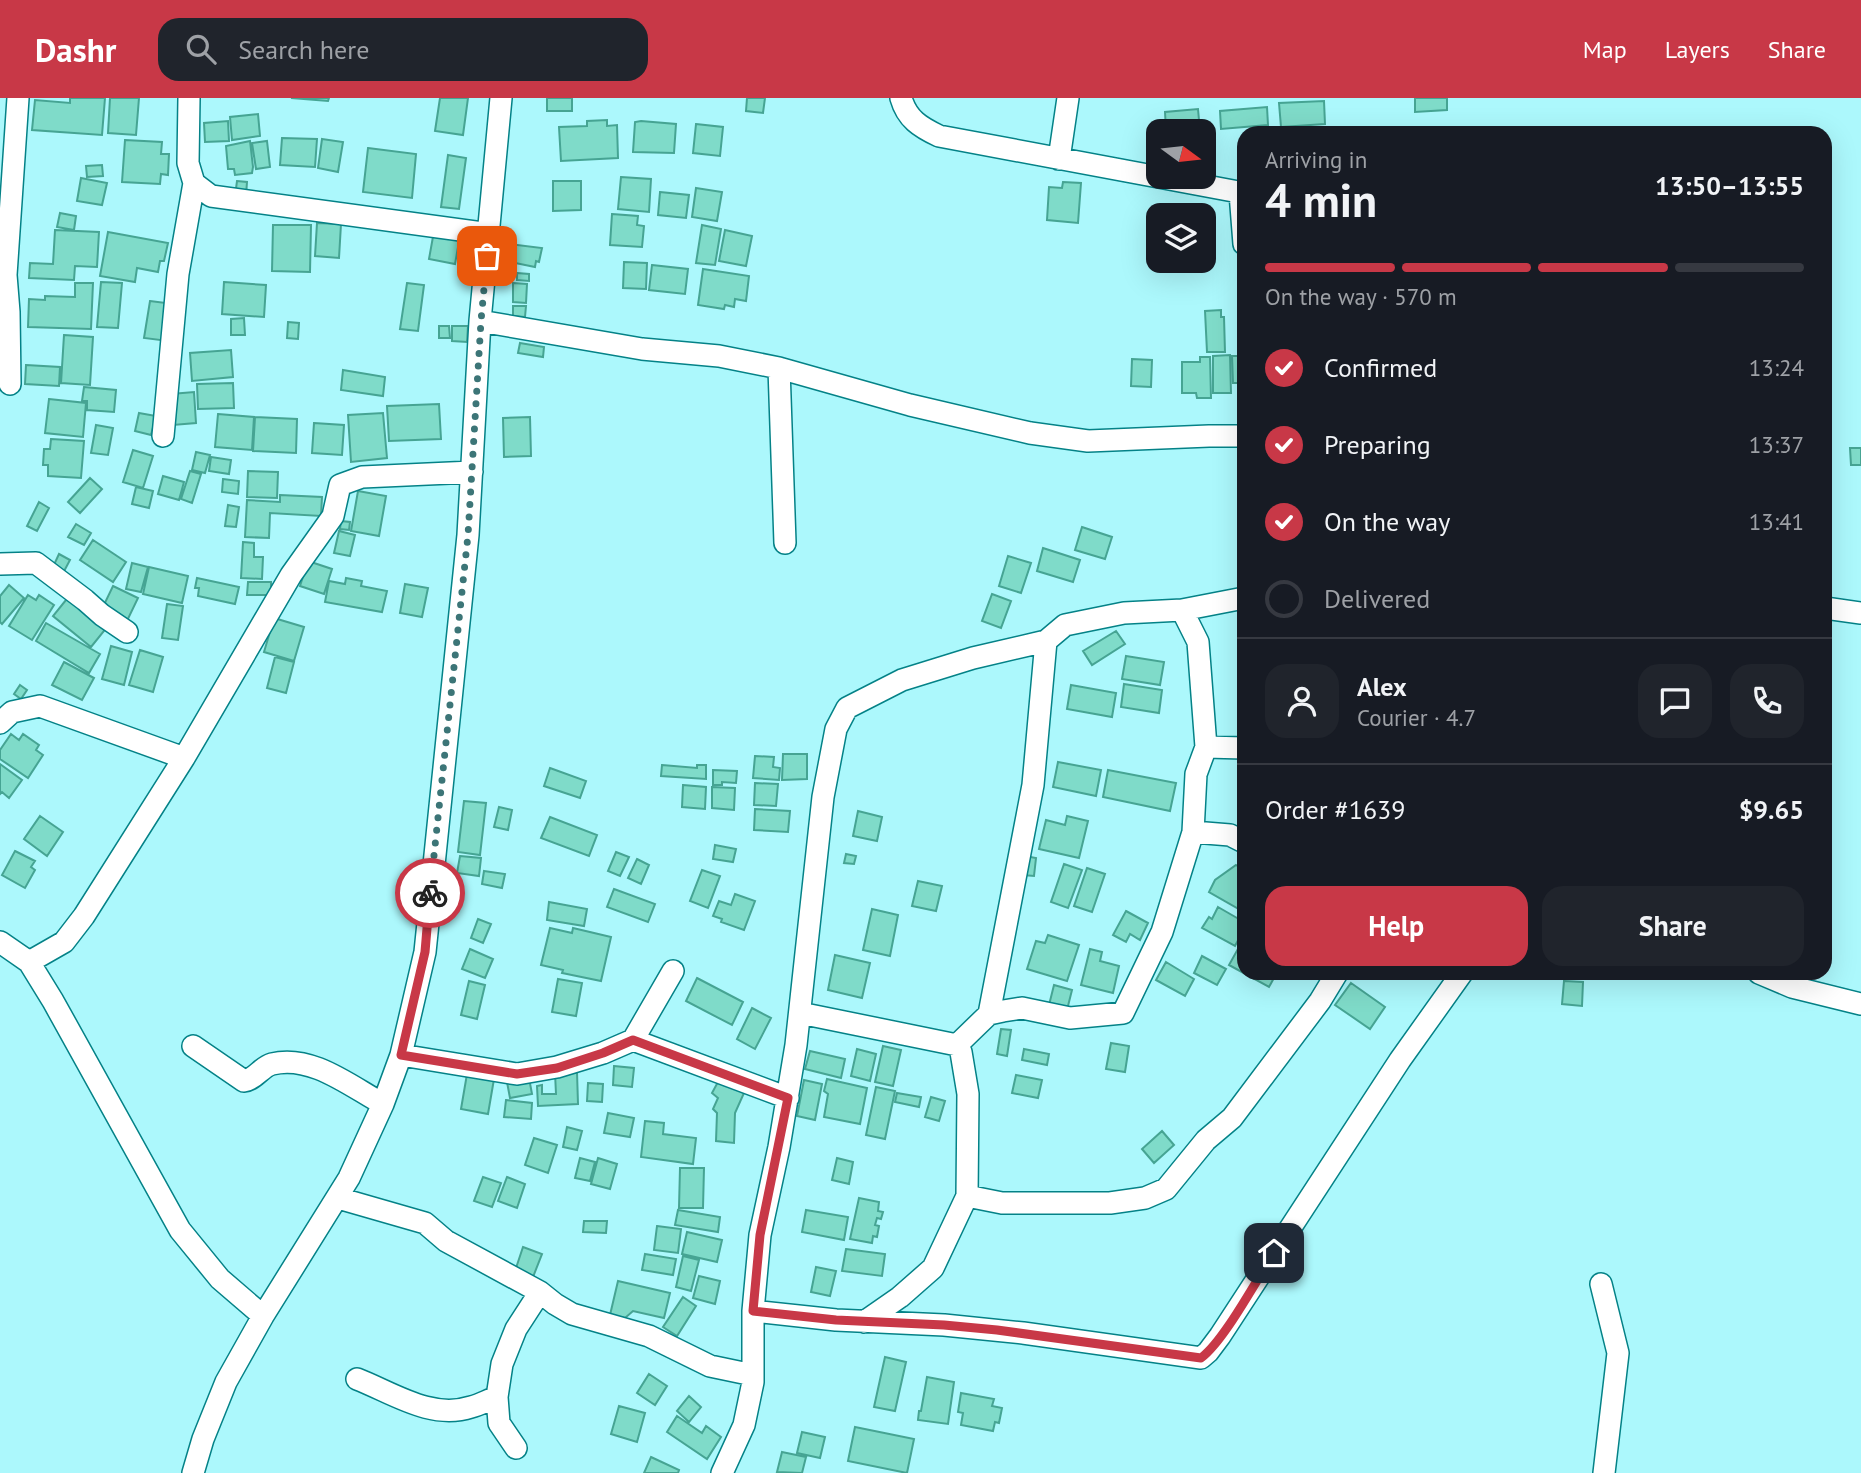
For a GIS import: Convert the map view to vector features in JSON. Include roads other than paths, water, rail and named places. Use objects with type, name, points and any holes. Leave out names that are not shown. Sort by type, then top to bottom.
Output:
[{"type":"street","points":[[10,384],[6,275],[18,98]]},
{"type":"street","points":[[163,436],[178,274],[194,183],[188,163],[189,98]]},
{"type":"street","points":[[192,1473],[226,1382],[263,1316],[338,1198],[383,1104],[401,1055],[425,952],[468,535],[481,321],[501,98]]},
{"type":"street","points":[[901,98],[904,108],[917,126],[939,136],[1237,192]]},
{"type":"street","points":[[1059,159],[1068,98]]},
{"type":"street","points":[[194,183],[211,196],[490,234]]},
{"type":"street","points":[[481,321],[642,349],[719,356],[779,368],[911,405],[1030,433],[1088,441],[1237,436]]},
{"type":"street","points":[[779,368],[785,543]]},
{"type":"street","points":[[29,962],[64,942],[84,916],[184,758],[291,575],[333,516],[340,485],[362,477],[472,472]]},
{"type":"street","points":[[0,564],[36,563],[127,632]]},
{"type":"street","points":[[722,1473],[744,1425],[753,1376],[753,1311],[760,1235],[788,1098],[800,1013],[823,797],[836,729],[847,708],[902,680],[973,658],[1046,641],[1065,625],[1124,613],[1182,610],[1237,599]]},
{"type":"street","points":[[1832,609],[1861,613]]},
{"type":"street","points":[[957,1045],[989,1014],[1021,1008],[1070,1018],[1123,1013],[1161,932],[1193,832],[1196,774],[1206,747],[1198,642],[1182,610]]},
{"type":"street","points":[[989,1014],[1032,785],[1046,641]]},
{"type":"street","points":[[0,723],[12,712],[40,706],[184,758]]},
{"type":"street","points":[[1206,747],[1237,748]]},
{"type":"street","points":[[1193,832],[1230,835],[1237,838]]},
{"type":"street","points":[[0,942],[29,962],[180,1230],[220,1279],[263,1316]]},
{"type":"street","points":[[401,1055],[517,1074],[557,1068],[633,1040],[673,971]]},
{"type":"street","points":[[967,1196],[1002,1203],[1110,1203],[1144,1198],[1166,1189],[1206,1140],[1232,1118],[1333,980]]},
{"type":"street","points":[[753,1311],[864,1322],[984,1329],[1160,1350],[1201,1358],[1220,1336],[1392,1072],[1457,980]]},
{"type":"street","points":[[1777,980],[1861,1004]]},
{"type":"street","points":[[800,1013],[957,1045],[961,1052],[968,1094],[967,1196],[933,1268],[900,1297],[864,1322]]},
{"type":"street","points":[[633,1040],[788,1098]]},
{"type":"street","points":[[193,1046],[244,1081],[253,1079],[268,1065],[292,1061],[316,1067],[383,1104]]},
{"type":"street","points":[[338,1198],[425,1223],[446,1241],[540,1292],[572,1314],[649,1336],[710,1366],[753,1376]]},
{"type":"street","points":[[1601,1284],[1618,1353],[1604,1473]]},
{"type":"street","points":[[516,1448],[499,1423],[497,1397],[502,1364],[516,1329],[540,1292]]},
{"type":"street","points":[[357,1379],[417,1406],[442,1410],[469,1408],[497,1397]]}]
